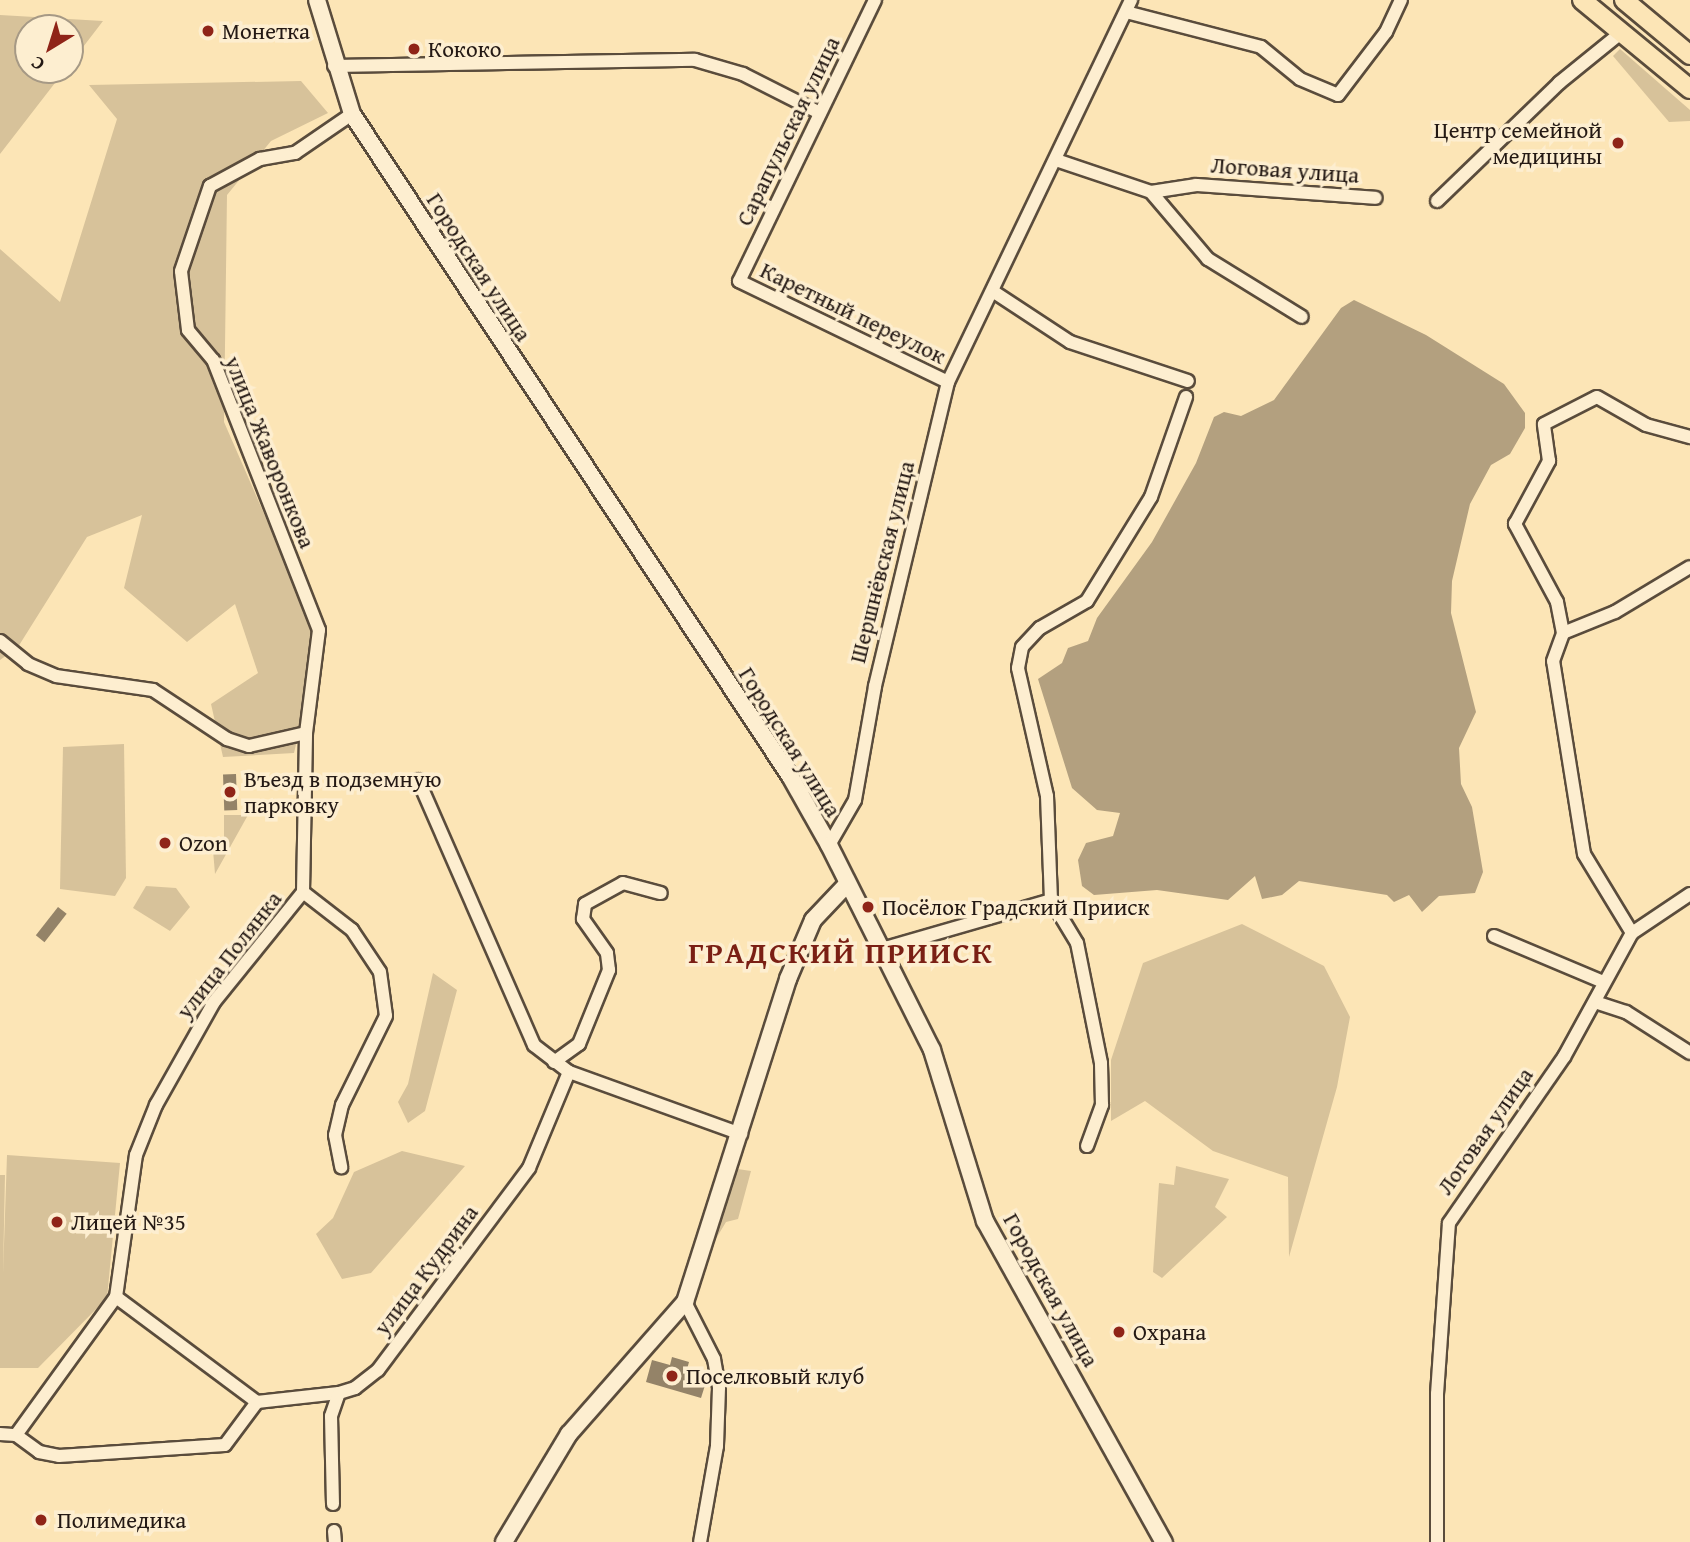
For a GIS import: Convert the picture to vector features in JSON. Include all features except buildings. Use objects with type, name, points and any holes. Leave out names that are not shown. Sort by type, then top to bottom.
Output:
[{"type":"main road","points":[[1582,0],[1690,89]]},
{"type":"main road","points":[[1624,0],[1690,55]]},
{"type":"street","name":"Городская улица","points":[[317,0],[334,66],[352,114],[790,776],[828,845],[878,950],[932,1050],[985,1221],[1164,1542]]},
{"type":"street","name":"Сарапульская улица","points":[[739,281],[875,0]]},
{"type":"street","points":[[1128,6],[1261,47],[1300,79],[1338,95],[1386,32],[1401,0]]},
{"type":"street","name":"Шершнёвская улица","points":[[828,845],[855,800],[875,686],[948,382],[994,292],[1128,6]]},
{"type":"street","points":[[1437,201],[1559,83],[1622,32]]},
{"type":"street","points":[[334,66],[695,60],[743,74],[820,113]]},
{"type":"street","name":"улица Жаворонкова","points":[[306,733],[319,630],[213,360],[188,330],[181,271],[211,186],[260,159],[295,153],[352,114]]},
{"type":"street","points":[[1056,160],[1151,192],[1208,259],[1302,317]]},
{"type":"street","name":"Логовая улица","points":[[1151,192],[1196,185],[1376,198]]},
{"type":"street","name":"Каретный переулок","points":[[739,281],[948,382]]},
{"type":"street","points":[[994,292],[1070,342],[1188,381]]},
{"type":"street","points":[[1087,1146],[1102,1105],[1101,1063],[1077,943],[1051,900],[1046,796],[1018,668],[1022,647],[1040,628],[1087,601],[1151,497],[1186,397]]},
{"type":"street","points":[[1632,933],[1584,854],[1553,661],[1563,633],[1557,602],[1515,524],[1549,461],[1544,424],[1566,412],[1597,397],[1646,425],[1690,437]]},
{"type":"street","points":[[1563,633],[1615,612],[1690,567]]},
{"type":"street","points":[[0,641],[29,664],[56,676],[153,690],[227,739],[249,746],[306,733]]},
{"type":"street","name":"улица Полянка","points":[[16,1435],[116,1297],[136,1154],[161,1094],[214,1002],[303,892],[306,733]]},
{"type":"street","points":[[418,780],[534,1045],[569,1072],[741,1135]]},
{"type":"street","points":[[554,1062],[579,1044],[609,970],[607,953],[583,919],[585,904],[629,883],[661,893]]},
{"type":"street","points":[[504,1542],[569,1434],[658,1339],[685,1302],[807,930],[847,884]]},
{"type":"street","points":[[303,892],[359,940],[380,972],[386,1016],[342,1105],[335,1135],[341,1167]]},
{"type":"street","name":"Логовая улица","points":[[1437,1542],[1437,1394],[1449,1223],[1564,1057],[1595,1002],[1601,981],[1632,933],[1690,894]]},
{"type":"street","points":[[878,950],[1051,900]]},
{"type":"street","points":[[1494,936],[1601,981]]},
{"type":"street","points":[[1595,1002],[1626,1012],[1690,1053]]},
{"type":"street","name":"улица Кудрина","points":[[339,1393],[355,1388],[378,1370],[529,1168],[569,1072]]},
{"type":"street","points":[[116,1297],[257,1402],[339,1393],[331,1416],[333,1503]]},
{"type":"street","points":[[685,1302],[714,1359],[719,1388],[717,1446],[700,1542]]},
{"type":"street","points":[[316,1395],[331,1416]]},
{"type":"street","points":[[0,1434],[16,1435],[39,1452],[59,1457],[225,1445],[257,1402]]},
{"type":"shaded area","points":[[0,15],[14,16],[14,84],[54,84],[0,154]]},
{"type":"shaded area","points":[[84,20],[103,21],[84,46]]},
{"type":"shaded area","points":[[1620,49],[1690,110],[1690,121],[1669,122],[1613,56]]},
{"type":"shaded area","points":[[301,81],[328,113],[271,141],[227,195],[224,422],[320,642],[294,753],[223,757],[211,704],[258,673],[235,604],[187,642],[124,588],[142,515],[87,537],[18,647],[0,660],[0,249],[60,302],[117,119],[89,85]]},
{"type":"shaded area","points":[[1354,300],[1426,335],[1504,384],[1525,413],[1525,428],[1510,454],[1491,465],[1470,504],[1452,581],[1451,613],[1476,712],[1459,748],[1461,784],[1472,807],[1483,872],[1475,893],[1439,896],[1422,912],[1409,895],[1394,902],[1387,895],[1299,881],[1282,895],[1262,899],[1255,876],[1228,900],[1157,890],[1094,895],[1082,886],[1078,860],[1086,843],[1113,836],[1120,813],[1097,810],[1072,788],[1038,679],[1062,663],[1068,648],[1088,641],[1097,618],[1152,542],[1196,463],[1214,417],[1224,412],[1241,416],[1274,400],[1341,308]]},
{"type":"shaded area","points":[[124,744],[126,878],[115,896],[60,889],[63,747]]},
{"type":"shaded area","points":[[224,815],[248,815],[215,874],[213,850],[222,850],[224,844]]},
{"type":"shaded area","points":[[146,886],[176,888],[190,907],[170,931],[133,908]]},
{"type":"shaded area","points":[[1242,924],[1324,966],[1350,1017],[1337,1087],[1289,1257],[1288,1177],[1213,1151],[1145,1101],[1111,1121],[1111,1060],[1143,963]]},
{"type":"shaded area","points":[[433,973],[457,990],[425,1111],[408,1123],[398,1102],[408,1084]]},
{"type":"shaded area","points":[[402,1151],[465,1166],[371,1273],[342,1279],[316,1234],[333,1218],[354,1172]]},
{"type":"shaded area","name":"Лицей №35","points":[[7,1155],[120,1163],[107,1298],[38,1368],[0,1368],[0,1175],[5,1175],[3,1274]]},
{"type":"shaded area","points":[[1176,1166],[1229,1179],[1215,1207],[1227,1217],[1162,1278],[1153,1272],[1159,1183],[1174,1185]]},
{"type":"shaded area","points":[[731,1168],[751,1171],[738,1219],[726,1222],[714,1242],[708,1237]]},
{"type":"place","name":"Монетка","points":[[208,31]]},
{"type":"place","name":"Кококо","points":[[414,49]]},
{"type":"place","name":"Центр семейной медицины","points":[[1618,143]]},
{"type":"place","name":"Въезд в подземную парковку","points":[[230,792]]},
{"type":"place","name":"Ozon","points":[[165,843]]},
{"type":"place","name":"Посёлок Градский Прииск","points":[[868,907]]},
{"type":"place","name":"Лицей №35","points":[[57,1222]]},
{"type":"place","name":"Охрана","points":[[1119,1332]]},
{"type":"place","name":"Поселковый клуб","points":[[672,1376]]},
{"type":"place","name":"Полимедика","points":[[41,1520]]},
{"type":"district","name":"ГРАДСКИЙ ПРИИСК","points":[[841,952]]}]
